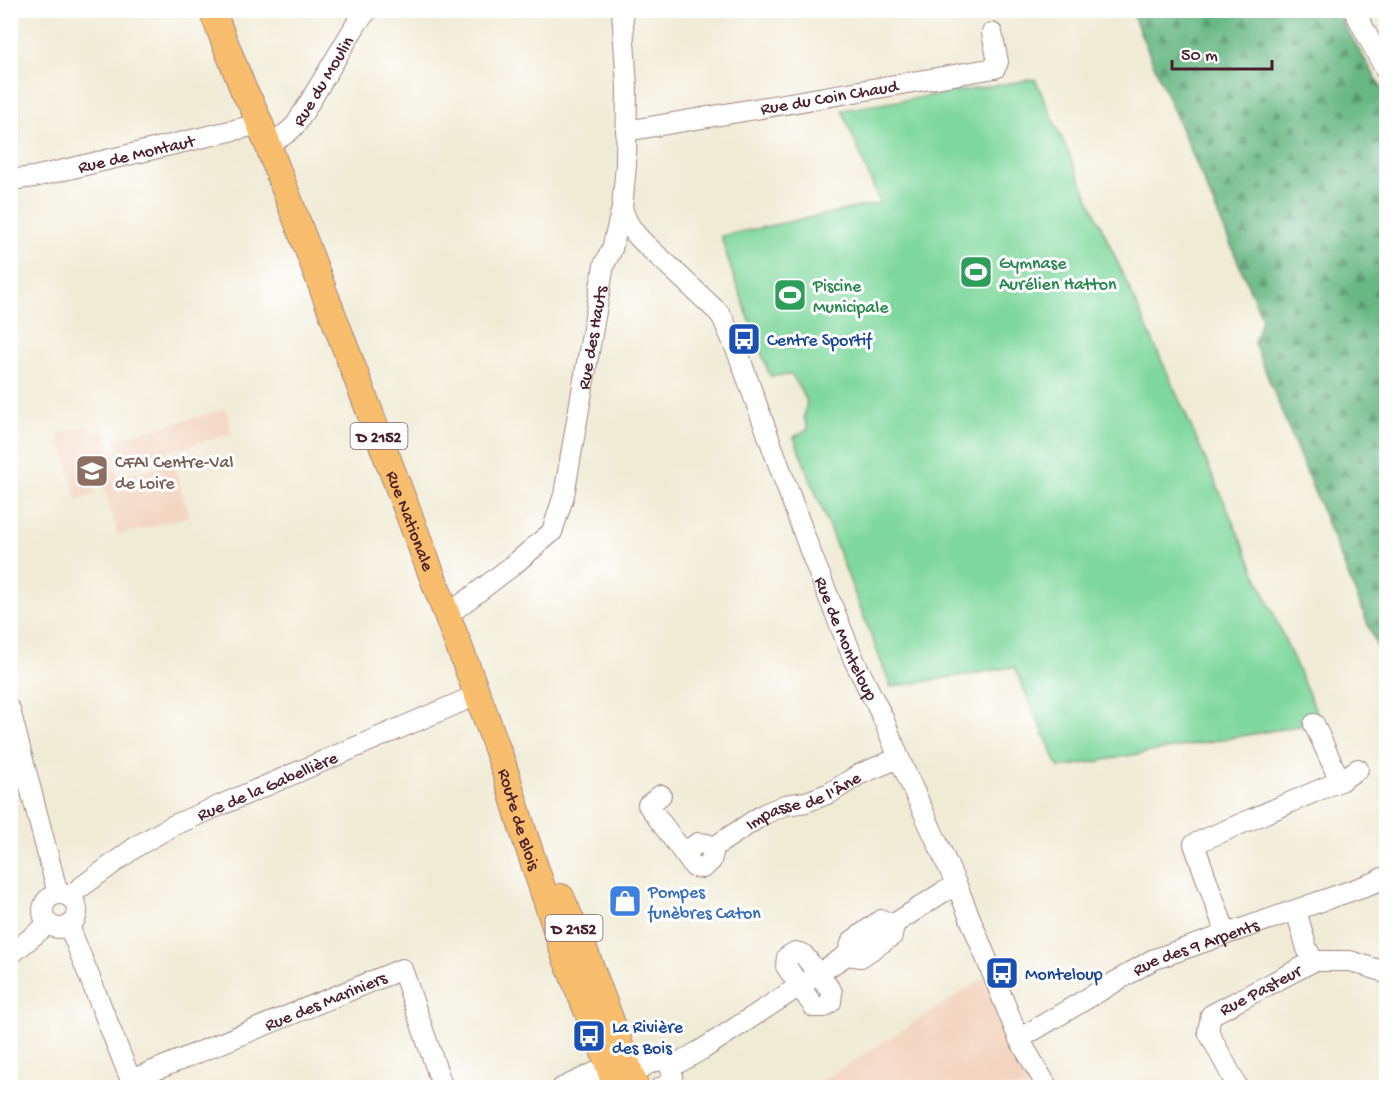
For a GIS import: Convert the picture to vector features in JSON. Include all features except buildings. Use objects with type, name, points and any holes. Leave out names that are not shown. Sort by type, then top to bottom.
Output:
[{"type":"main road","name":"Rue Nationale","points":[[212,10],[244,91],[260,123]]},
{"type":"main road","name":"Rue Nationale","points":[[222,10],[273,161],[505,771]]},
{"type":"main road","name":"Route de Blois","points":[[505,771],[566,959],[617,1080]]},
{"type":"street","name":"Rue du Moulin","points":[[260,123],[280,138],[290,132],[357,23],[368,10]]},
{"type":"street","name":"Rue des Hauts","points":[[447,614],[512,566],[552,532],[564,495],[604,266],[612,249],[622,208],[626,165],[627,87],[622,10]]},
{"type":"street","points":[[1354,10],[1386,70]]},
{"type":"street","name":"Rue du Coin Chaud","points":[[626,131],[995,68],[998,62],[992,33]]},
{"type":"street","name":"Rue de Montaut","points":[[10,180],[34,177],[260,123]]},
{"type":"street","name":"Rue de Monteloup","points":[[622,208],[631,230],[723,319],[739,356],[816,567],[854,660],[883,718],[957,886],[1019,1039],[1048,1088]]},
{"type":"street","name":"Rue de la Gabellière","points":[[63,895],[137,846],[172,826],[477,695]]},
{"type":"street","points":[[10,710],[18,768],[63,895]]},
{"type":"street","points":[[1314,724],[1340,781]]},
{"type":"street","name":"Impasse de l'Âne","points":[[661,795],[648,805],[688,859],[689,849],[698,843],[707,844],[711,849],[764,814],[785,805],[806,802],[830,793],[860,774],[899,758]]},
{"type":"street","points":[[1226,934],[1194,844],[1340,781],[1358,769]]},
{"type":"street","name":"Rue des 9 Arpents","points":[[1019,1039],[1152,960],[1382,878]]},
{"type":"street","points":[[671,1067],[703,1049],[847,955],[861,957],[892,936],[894,924],[943,892],[957,886]]},
{"type":"street","points":[[52,895],[63,895],[76,903],[77,915],[69,926],[57,928],[48,924],[43,914],[43,906],[52,895]]},
{"type":"street","points":[[1296,910],[1307,949],[1314,961]]},
{"type":"street","points":[[10,955],[48,924]]},
{"type":"street","points":[[69,926],[133,1084]]},
{"type":"street","points":[[795,952],[803,954],[832,992],[831,1002],[824,1007],[814,1006],[800,986],[786,966],[787,957],[795,952]]},
{"type":"street","name":"Rue Pasteur","points":[[1238,1088],[1208,1031],[1211,1016],[1314,961],[1350,962],[1386,974]]},
{"type":"street","name":"Rue des Mariniers","points":[[133,1084],[402,969],[443,1088]]},
{"type":"street","points":[[562,1088],[617,1080],[659,1060],[669,1063],[672,1078],[666,1086],[660,1088]]},
{"type":"shaded area","name":"CFAI Centre-Val de Loire","points":[[226,409],[232,434],[123,464],[122,462],[114,464],[117,478],[174,463],[189,516],[118,535],[102,478],[93,481],[96,495],[77,500],[59,433],[88,425],[91,433],[104,430],[113,460],[117,458],[112,453],[118,448],[116,439]]},
{"type":"shaded area","points":[[984,978],[1037,1088],[811,1088]]},
{"type":"green space","points":[[1131,11],[1336,11],[1386,95],[1386,669],[1254,343],[1262,318]]},
{"type":"green space","points":[[1035,79],[1321,722],[1059,768],[1014,667],[891,687],[794,437],[808,429],[804,417],[807,401],[792,375],[770,376],[721,236],[880,203],[842,110]]},
{"type":"place","name":"Gymnase Aurélien Hatton","points":[[976,272]]},
{"type":"place","name":"Piscine Municipale","points":[[790,295]]},
{"type":"place","name":"Centre Sportif","points":[[744,339]]},
{"type":"place","name":"CFAI Centre-Val de Loire","points":[[92,471]]},
{"type":"place","name":"Pompes funèbres Caton","points":[[625,901]]},
{"type":"place","name":"Monteloup","points":[[1002,973]]},
{"type":"place","name":"La Rivière des Bois","points":[[589,1036]]}]
